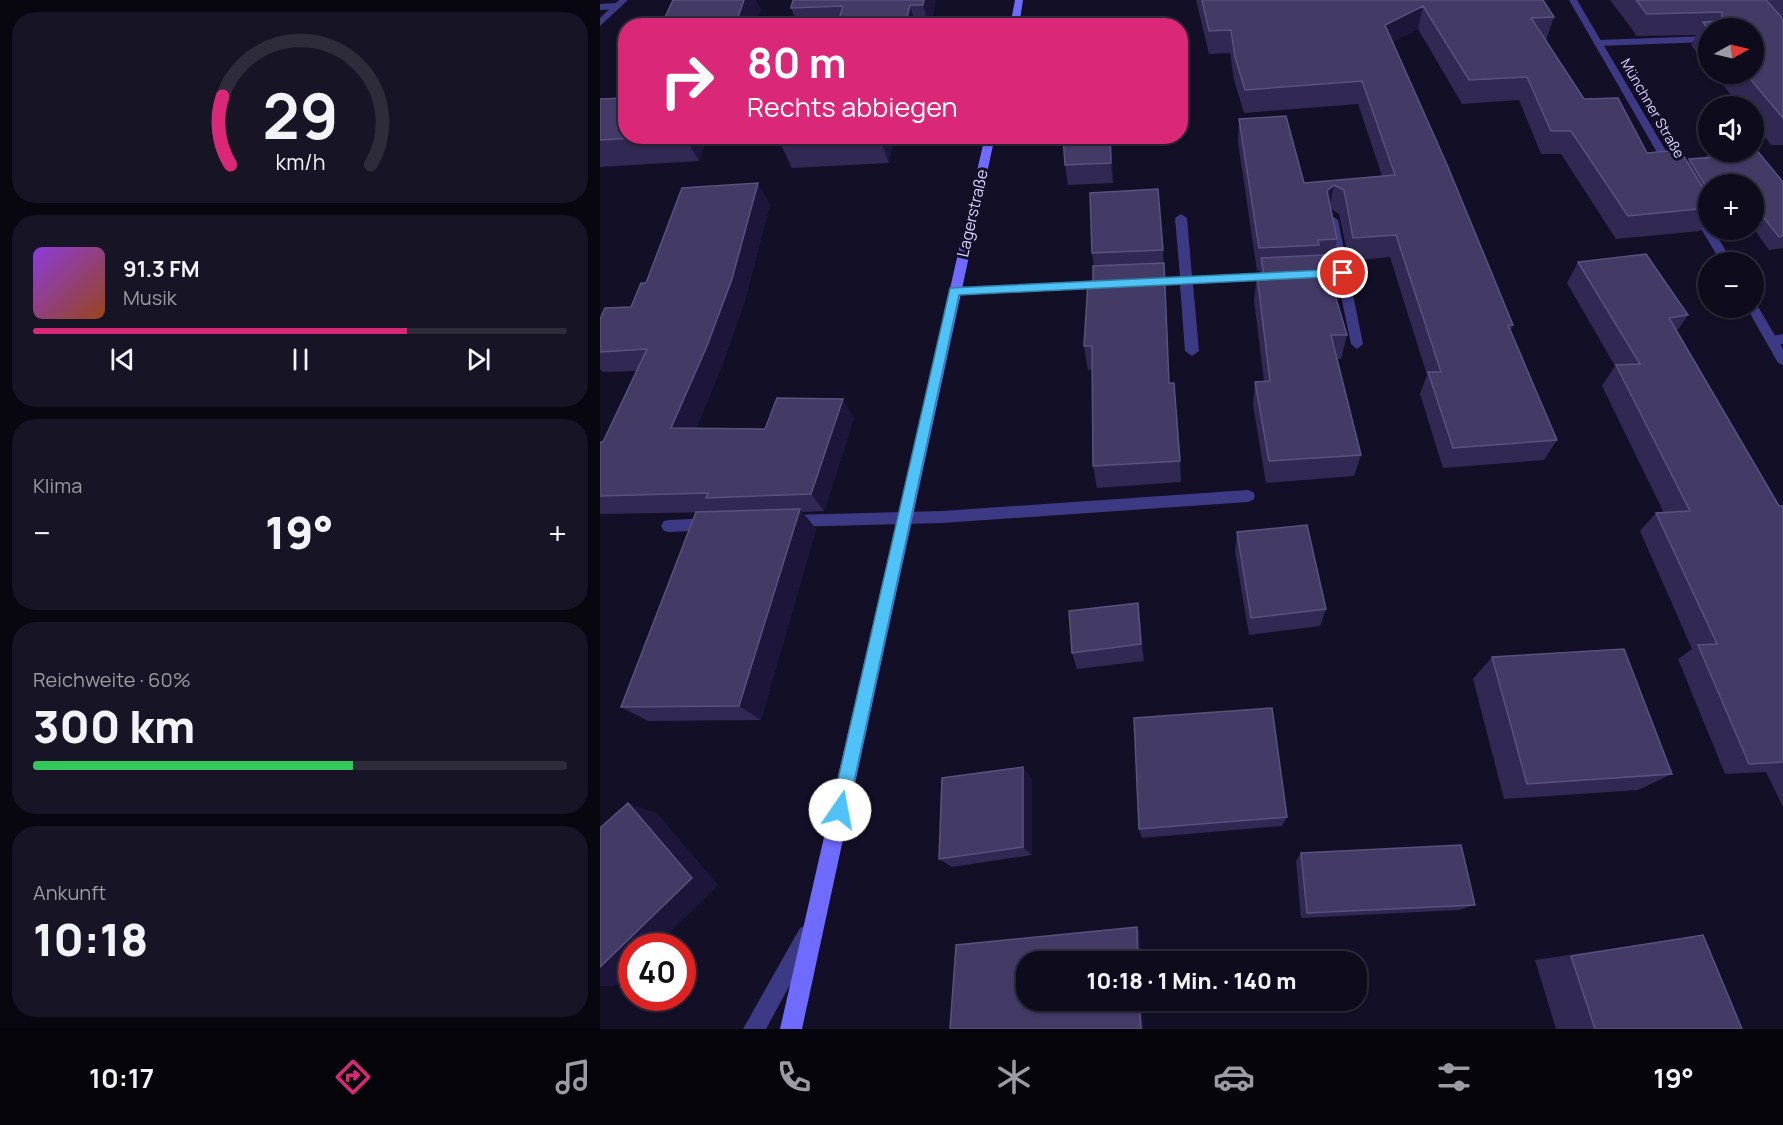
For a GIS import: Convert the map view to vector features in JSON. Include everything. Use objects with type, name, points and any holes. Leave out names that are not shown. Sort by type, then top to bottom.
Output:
[{"type":"street","points":[[1016,18],[1019,0]]},
{"type":"street","name":"Münchner Straße","points":[[1573,0],[1677,179]]},
{"type":"street","points":[[600,7],[620,3]]},
{"type":"street","points":[[600,22],[620,3]]},
{"type":"street","points":[[1598,44],[1698,39]]},
{"type":"street","name":"Lagerstraße","points":[[791,1029],[988,144]]},
{"type":"street","points":[[1687,196],[1721,252]]},
{"type":"street","points":[[1331,214],[1357,344]]},
{"type":"street","points":[[1180,218],[1192,351]]},
{"type":"street","points":[[954,291],[1343,273]]},
{"type":"street","points":[[1761,318],[1778,339],[1783,360]]},
{"type":"street","points":[[774,522],[1087,509],[1248,496]]},
{"type":"street","points":[[669,526],[727,524]]},
{"type":"street","name":"Lagerstraße","points":[[754,1029],[815,922]]},
{"type":"building","points":[[673,0],[744,0],[738,18],[665,18]]},
{"type":"building","points":[[793,0],[924,0],[923,5],[910,5],[907,18],[839,18],[843,6],[791,8]]},
{"type":"building","points":[[1202,0],[1543,0],[1554,17],[1531,18],[1584,99],[1618,98],[1647,153],[1680,150],[1698,180],[1698,209],[1628,216],[1571,131],[1551,131],[1527,77],[1469,80],[1423,6],[1385,25],[1448,167],[1513,325],[1508,325],[1557,440],[1453,448],[1428,372],[1441,372],[1396,235],[1353,238],[1344,190],[1334,185],[1327,191],[1337,239],[1318,240],[1319,245],[1259,248],[1239,119],[1286,116],[1304,183],[1395,175],[1362,81],[1245,90],[1235,57],[1231,30],[1209,31]]},
{"type":"building","points":[[1636,0],[1766,0],[1783,19],[1783,118],[1754,84],[1764,84],[1764,18],[1722,18],[1722,12],[1647,14]]},
{"type":"building","points":[[618,98],[618,139],[600,140],[600,99]]},
{"type":"building","points":[[1064,144],[1110,144],[1111,163],[1065,165]]},
{"type":"building","points":[[1698,158],[1698,162],[1764,162],[1764,159],[1783,182],[1783,236],[1779,237],[1764,218],[1764,174],[1698,174],[1689,159]]},
{"type":"building","points":[[758,183],[732,279],[707,346],[671,428],[765,429],[777,398],[843,399],[811,494],[706,498],[708,493],[600,496],[600,442],[603,442],[647,349],[600,352],[600,319],[605,308],[631,307],[641,283],[646,283],[682,188]]},
{"type":"building","points":[[1158,189],[1163,250],[1092,253],[1090,193]]},
{"type":"building","points":[[1646,254],[1688,315],[1669,318],[1779,506],[1783,506],[1783,762],[1749,764],[1698,645],[1717,644],[1656,513],[1690,511],[1616,365],[1640,364],[1578,262]]},
{"type":"building","points":[[1323,255],[1347,335],[1331,335],[1361,455],[1269,461],[1255,382],[1270,381],[1257,275],[1264,275],[1261,258]]},
{"type":"building","points":[[1164,263],[1169,383],[1174,383],[1180,461],[1093,466],[1092,346],[1084,346],[1088,282],[1093,282],[1093,266]]},
{"type":"building","points":[[800,509],[739,706],[621,707],[696,512]]},
{"type":"building","points":[[1307,525],[1326,609],[1251,618],[1237,532]]},
{"type":"building","points":[[1138,603],[1141,644],[1072,653],[1069,611]]},
{"type":"building","points":[[1624,649],[1672,774],[1527,784],[1492,657]]},
{"type":"building","points":[[1272,708],[1287,817],[1139,829],[1134,718]]},
{"type":"building","points":[[1023,767],[1023,847],[939,859],[942,778]]},
{"type":"building","points":[[628,803],[692,878],[635,933],[618,933],[618,950],[600,967],[600,828]]},
{"type":"building","points":[[1461,845],[1475,905],[1307,913],[1301,853]]},
{"type":"building","points":[[1137,927],[1138,951],[1016,951],[1016,1011],[1140,1011],[1141,1029],[950,1029],[956,945]]},
{"type":"building","points":[[1703,935],[1742,1029],[1595,1029],[1571,956]]},
{"type":"route","points":[[840,810],[954,291],[1343,273]]}]
